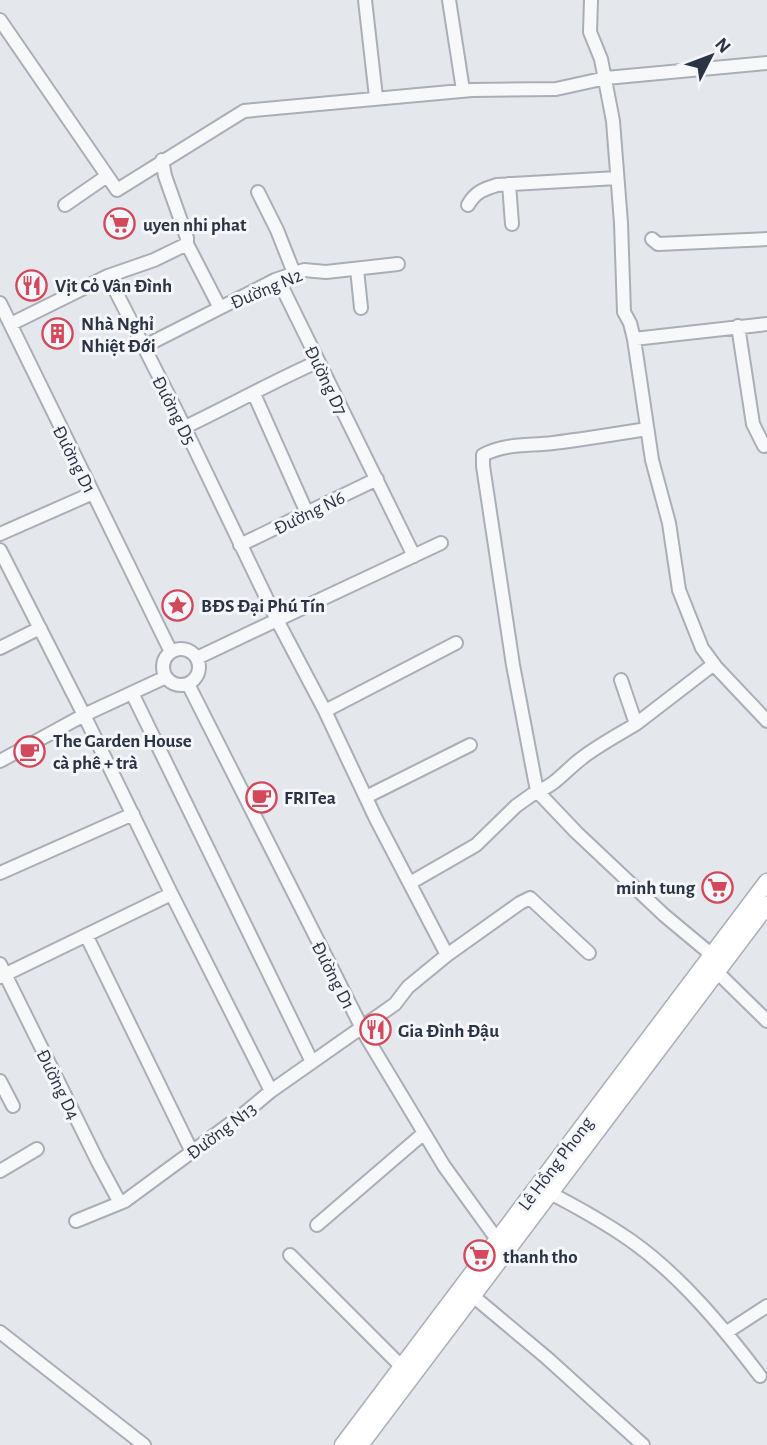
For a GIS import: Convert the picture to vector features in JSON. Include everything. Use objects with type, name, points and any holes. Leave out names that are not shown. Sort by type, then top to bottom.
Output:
[{"type":"street","points":[[365,0],[376,97]]},
{"type":"street","points":[[449,0],[463,90]]},
{"type":"street","points":[[591,0],[590,32],[606,78],[613,121],[624,312],[634,339],[652,460],[669,523],[680,590],[698,640],[714,664],[767,721]]},
{"type":"street","points":[[0,20],[117,190],[244,111],[463,90],[556,89],[606,78],[767,63]]},
{"type":"street","points":[[162,160],[187,244],[220,308]]},
{"type":"street","points":[[65,205],[107,176]]},
{"type":"street","points":[[468,205],[472,197],[481,190],[497,184],[617,178]]},
{"type":"street","points":[[509,184],[512,224]]},
{"type":"street","points":[[258,192],[294,273]]},
{"type":"street","points":[[652,239],[658,244],[767,239]]},
{"type":"street","points":[[11,324],[108,276],[154,260],[187,244]]},
{"type":"street","name":"Đường N2","points":[[143,347],[294,273],[304,270],[326,272],[398,264]]},
{"type":"street","points":[[357,269],[361,308]]},
{"type":"street","name":"Đường D5","points":[[108,276],[185,427],[277,620],[447,955]]},
{"type":"street","name":"Đường D7","points":[[278,279],[414,556]]},
{"type":"street","name":"Đường D1","points":[[0,303],[171,652]]},
{"type":"street","points":[[634,339],[767,324]]},
{"type":"street","points":[[738,326],[753,424],[764,446]]},
{"type":"street","points":[[185,427],[317,362]]},
{"type":"street","points":[[254,394],[307,513]]},
{"type":"street","points":[[647,429],[551,444],[495,449],[483,455],[483,466],[513,665],[537,792],[664,915],[712,955]]},
{"type":"street","name":"Đường N6","points":[[240,545],[377,480]]},
{"type":"street","points":[[0,534],[93,493]]},
{"type":"street","points":[[197,658],[441,542]]},
{"type":"street","points":[[0,550],[271,1091]]},
{"type":"street","points":[[0,648],[40,628]]},
{"type":"street","points":[[325,711],[456,643]]},
{"type":"street","points":[[187,650],[197,658],[198,674],[187,684],[175,684],[166,677],[164,664],[171,652],[187,650]]},
{"type":"street","points":[[410,883],[477,845],[516,806],[541,792],[582,758],[636,724],[714,664]]},
{"type":"street","points":[[0,761],[84,715],[166,677]]},
{"type":"street","points":[[621,680],[636,724]]},
{"type":"street","name":"Đường D1","points":[[187,684],[362,1029],[444,1166],[501,1246]]},
{"type":"street","points":[[132,693],[312,1062]]},
{"type":"street","points":[[366,797],[470,745]]},
{"type":"street","points":[[0,873],[133,814]]},
{"type":"street","name":"Lê Hồng Phong","points":[[360,1445],[467,1292],[767,882]]},
{"type":"street","points":[[2,972],[169,895],[170,891]]},
{"type":"street","name":"Đường N13","points":[[76,1221],[120,1203],[192,1152],[271,1091],[395,1004],[408,986],[447,955],[530,898],[589,953]]},
{"type":"street","name":"Lê Hồng Phong","points":[[501,1246],[550,1193],[767,905]]},
{"type":"street","points":[[86,935],[192,1152]]},
{"type":"street","name":"Đường D4","points":[[2,972],[120,1203]]},
{"type":"street","points":[[717,972],[767,1021]]},
{"type":"street","points":[[0,1081],[13,1107]]},
{"type":"street","points":[[317,1225],[424,1133]]},
{"type":"street","points":[[0,1171],[37,1149]]},
{"type":"street","points":[[550,1193],[632,1241],[677,1281],[727,1332],[760,1376]]},
{"type":"street","points":[[290,1255],[402,1367]]},
{"type":"street","points":[[467,1292],[547,1358],[643,1445]]},
{"type":"street","name":"Lê Hồng Phong","points":[[343,1445],[402,1367],[467,1292]]},
{"type":"street","points":[[727,1332],[767,1306]]},
{"type":"street","points":[[0,1332],[144,1445]]},
{"type":"place","name":"uyen nhi phat","points":[[120,224]]},
{"type":"place","name":"Vịt Cỏ Vân Đình","points":[[32,285]]},
{"type":"place","name":"Nhà Nghỉ Nhiệt Đới","points":[[58,334]]},
{"type":"place","name":"BĐS Đại Phú Tín","points":[[178,605]]},
{"type":"place","name":"The Garden House cà phê + trà","points":[[30,751]]},
{"type":"place","name":"FRITea","points":[[261,797]]},
{"type":"place","name":"minh tung","points":[[718,887]]},
{"type":"place","name":"Gia Đình Đậu","points":[[375,1030]]},
{"type":"place","name":"thanh tho","points":[[480,1256]]}]
